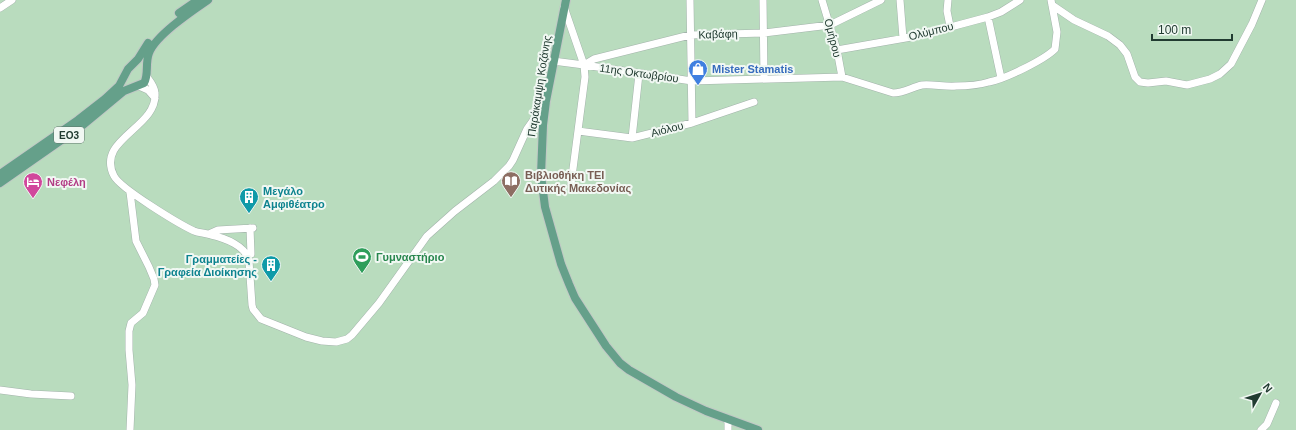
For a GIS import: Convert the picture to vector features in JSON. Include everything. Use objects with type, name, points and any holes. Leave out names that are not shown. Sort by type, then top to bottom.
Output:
[{"type":"main road","name":"ΕΟ3","points":[[0,174],[98,105],[119,86],[128,69],[138,59],[149,43],[182,10],[198,0]]},
{"type":"main road","points":[[147,74],[146,63],[149,53],[158,41],[182,17],[208,0]]},
{"type":"main road","name":"Παράκαμψη Κοζάνης","points":[[567,3],[553,61],[546,101],[541,146],[541,175],[545,206],[561,264],[575,298],[606,346],[620,363],[629,370],[676,397],[706,411],[758,430]]},
{"type":"main road","points":[[132,65],[141,65],[147,74]]},
{"type":"main road","points":[[126,74],[128,82],[137,86]]},
{"type":"main road","name":"ΕΟ3","points":[[0,184],[71,134],[124,91],[144,83],[147,74]]},
{"type":"street","points":[[0,8],[12,0]]},
{"type":"street","points":[[690,0],[692,123]]},
{"type":"street","points":[[763,0],[764,79]]},
{"type":"street","name":"Ομήρου","points":[[822,0],[837,50],[842,77]]},
{"type":"street","name":"Καβάφη","points":[[584,65],[594,59],[690,35],[764,32],[830,25],[881,0]]},
{"type":"street","points":[[900,0],[903,38]]},
{"type":"street","points":[[948,0],[947,11],[950,26]]},
{"type":"street","name":"Ολύμπου","points":[[837,50],[903,38],[988,17],[1001,12],[1020,0]]},
{"type":"street","points":[[1052,2],[1074,20],[1108,36],[1120,45],[1127,54],[1135,77],[1140,82],[1148,83],[1166,81],[1187,85],[1210,79],[1220,74],[1231,64],[1262,0]]},
{"type":"street","name":"11ης Οκτωβρίου","points":[[584,65],[692,81],[842,77],[887,92],[898,93],[920,86],[964,86],[991,82],[1028,66],[1052,52],[1056,46],[1057,29],[1052,2]]},
{"type":"street","points":[[567,3],[584,65],[585,77],[571,184]]},
{"type":"street","points":[[988,17],[1001,78]]},
{"type":"street","points":[[553,61],[584,65]]},
{"type":"street","points":[[147,74],[155,91],[155,98],[152,108],[148,115],[115,147],[111,156],[111,165],[114,176],[130,192],[188,228],[195,232],[209,234],[240,247],[248,254],[252,305],[258,316],[265,321],[306,337],[330,342],[342,341],[352,335],[378,303],[427,236],[455,211],[494,181],[509,166],[527,129],[546,101]]},
{"type":"street","points":[[632,138],[639,74]]},
{"type":"street","points":[[137,86],[148,90],[155,98]]},
{"type":"street","name":"Αιόλου","points":[[578,131],[632,138],[692,123],[754,102]]},
{"type":"street","points":[[130,192],[136,241],[149,267],[155,285],[143,313],[131,323],[129,331],[132,385],[130,430]]},
{"type":"street","points":[[209,234],[218,230],[251,228],[251,254],[248,254]]},
{"type":"street","points":[[0,390],[31,394],[71,396]]},
{"type":"street","points":[[1261,430],[1267,424],[1276,403]]},
{"type":"street","points":[[728,419],[728,430]]},
{"type":"green space","points":[[0,0],[1296,0],[1296,430],[0,430]]},
{"type":"place","name":"Mister Stamatis","points":[[698,86]]},
{"type":"place","name":"Βιβλιοθήκη ΤΕΙ Δυτικής Μακεδονίας","points":[[511,198]]},
{"type":"place","name":"Νεφέλη","points":[[33,199]]},
{"type":"place","name":"Μεγάλο Αμφιθέατρο","points":[[249,214]]},
{"type":"place","name":"Γυμναστήριο","points":[[362,274]]},
{"type":"place","name":"Γραμματείες - Γραφεία Διοίκησης","points":[[271,282]]}]
